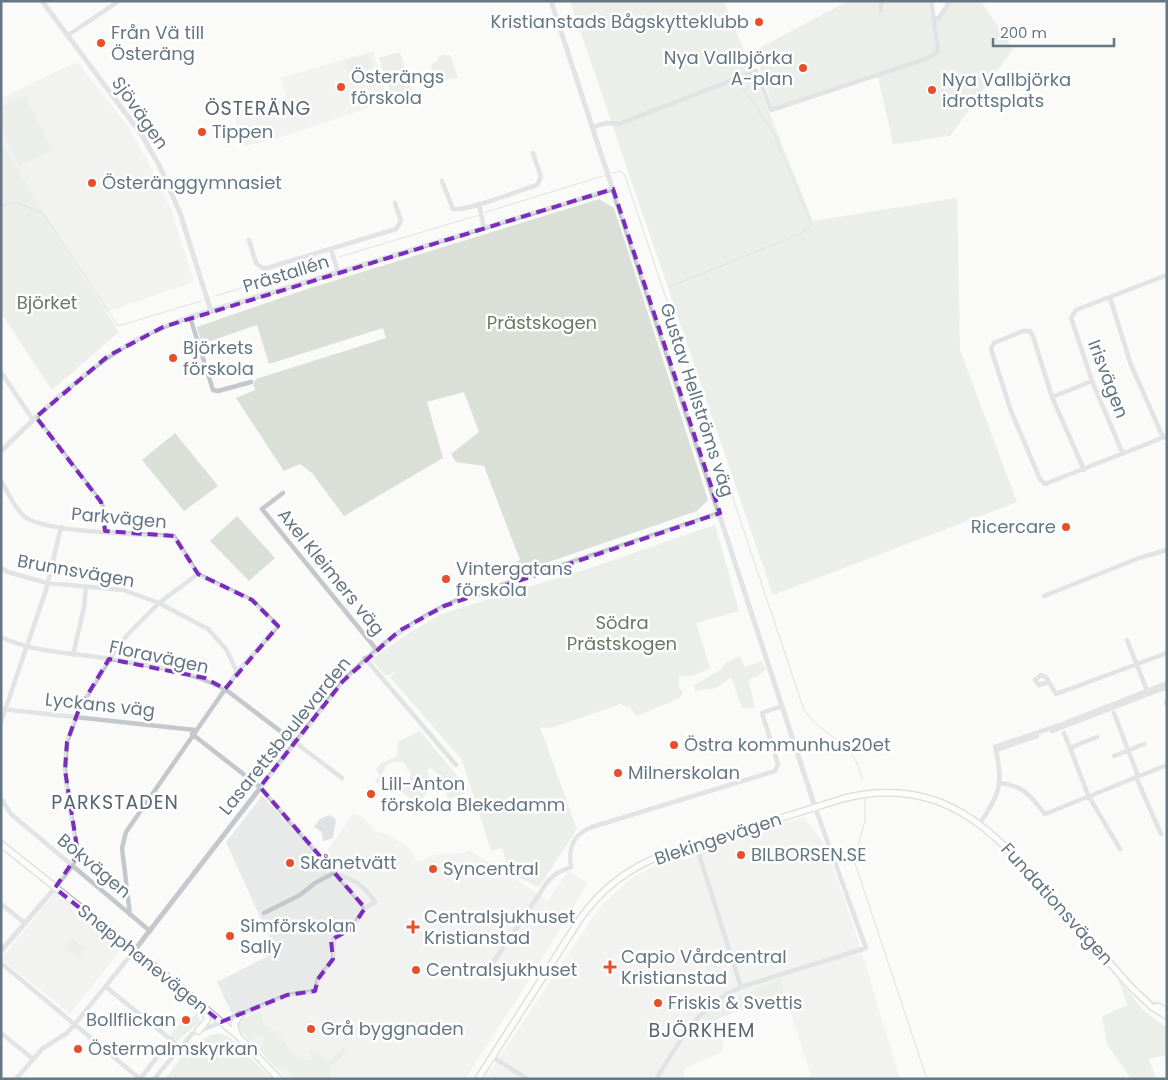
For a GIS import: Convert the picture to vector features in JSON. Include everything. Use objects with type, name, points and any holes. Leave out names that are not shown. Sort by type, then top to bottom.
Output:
[{"type":"main road","name":"Blekingevägen","points":[[478,1079],[580,919],[596,898],[619,878],[639,866],[696,845],[815,807],[867,793],[901,793],[920,796],[944,803],[980,823]]},
{"type":"main road","name":"Fundationsvägen","points":[[980,823],[1009,849],[1131,987],[1152,1007],[1167,1016]]},
{"type":"main road","name":"Snapphanevägen","points":[[1,844],[203,1006],[240,1038],[279,1079]]},
{"type":"main road","name":"Fundationsvägen","points":[[1131,987],[1167,1011]]},
{"type":"main road","points":[[198,1031],[207,1020],[203,1006]]},
{"type":"main road","points":[[240,1015],[234,1024],[240,1038]]},
{"type":"street","name":"Sjövägen","points":[[42,1],[141,134],[159,165],[180,212],[211,311]]},
{"type":"street","points":[[67,36],[119,1]]},
{"type":"street","name":"Gustav Hellströms väg","points":[[551,1],[815,807]]},
{"type":"street","points":[[881,1],[881,10]]},
{"type":"street","points":[[593,127],[606,123],[619,124],[756,71],[771,110],[934,55],[938,50],[930,1]]},
{"type":"street","points":[[934,20],[939,18],[950,1]]},
{"type":"street","points":[[442,181],[453,209],[459,210],[537,185],[541,177],[533,153]]},
{"type":"street","name":"Prästallén","points":[[1,451],[34,419],[113,353],[136,340],[190,316],[613,189]]},
{"type":"street","points":[[249,240],[256,263],[264,269],[396,229],[401,221],[395,203]]},
{"type":"street","points":[[478,204],[484,228]]},
{"type":"street","points":[[332,249],[338,272]]},
{"type":"street","points":[[1084,470],[1052,397],[1033,336],[1030,332],[1023,331],[992,345],[1011,411],[1040,479],[1045,484],[1084,470],[1165,436],[1131,365],[1110,298],[1167,275]]},
{"type":"street","name":"Irisvägen","points":[[1110,298],[1073,313],[1071,318],[1092,381],[1123,454]]},
{"type":"street","points":[[190,316],[213,390],[218,391],[251,382]]},
{"type":"street","points":[[1,372],[34,419],[101,502],[105,513],[106,531]]},
{"type":"street","points":[[1052,397],[1092,381]]},
{"type":"street","name":"Parkvägen","points":[[1,482],[26,517],[61,527],[174,536],[198,574]]},
{"type":"street","name":"Axel Kleimers väg","points":[[283,493],[262,509],[376,649]]},
{"type":"street","name":"Lasarettsboulevarden","points":[[16,1079],[42,1049],[60,1038],[75,1024],[106,987],[343,681],[376,649],[412,622],[460,599],[720,513]]},
{"type":"street","points":[[1,722],[3,709],[47,583],[61,527]]},
{"type":"street","points":[[1044,596],[1139,558],[1167,550]]},
{"type":"street","name":"Brunnsvägen","points":[[1,568],[8,572],[47,583],[124,590],[159,604],[208,629],[226,649],[237,672]]},
{"type":"street","points":[[1,951],[56,888],[73,865],[78,854],[65,770],[67,742],[75,716],[110,658],[129,633],[159,604],[198,574],[252,600],[278,626],[237,672],[126,832],[122,848],[130,915]]},
{"type":"street","points":[[73,655],[84,607],[86,586]]},
{"type":"street","name":"Floravägen","points":[[1,637],[26,647],[73,655],[110,658],[204,678],[225,689],[342,778]]},
{"type":"street","points":[[1127,640],[1148,692]]},
{"type":"street","points":[[1049,682],[1056,694],[1167,653]]},
{"type":"street","points":[[365,658],[456,765]]},
{"type":"street","points":[[980,823],[993,803],[1000,783],[1000,769],[996,748],[1167,685]]},
{"type":"street","points":[[493,963],[548,881],[557,873],[571,867],[571,846],[585,830],[775,771],[778,764],[762,713],[782,706]]},
{"type":"street","name":"Lyckans väg","points":[[3,709],[75,716],[194,732]]},
{"type":"street","points":[[1114,713],[1161,834]]},
{"type":"street","points":[[194,732],[260,787],[365,908]]},
{"type":"street","points":[[1064,732],[1088,795],[1120,849]]},
{"type":"street","points":[[1070,748],[1098,738]]},
{"type":"street","points":[[1114,756],[1144,744]]},
{"type":"street","points":[[1000,783],[1022,788],[1046,814],[1088,795],[1167,765]]},
{"type":"street","name":"Bokvägen","points":[[1,799],[11,814],[150,931]]},
{"type":"street","points":[[656,1079],[696,1018],[721,996],[741,987],[866,948],[815,807]]},
{"type":"street","points":[[696,845],[741,987]]},
{"type":"street","points":[[154,1079],[180,1047],[198,1031],[293,993],[315,991],[318,978],[333,958],[333,941],[351,928],[365,908],[375,902],[366,889],[353,879],[334,873],[315,882],[300,895],[264,913]]},
{"type":"street","points":[[1,904],[25,923]]},
{"type":"street","points":[[1,963],[140,1079],[171,1040]]},
{"type":"street","points":[[106,987],[180,1047]]},
{"type":"street","points":[[1,1033],[33,1059]]},
{"type":"street","points":[[493,1057],[527,1079]]},
{"type":"highlighted area","points":[[613,189],[720,513],[444,606],[399,631],[343,681],[260,787],[365,908],[351,929],[331,940],[333,959],[318,979],[315,991],[287,995],[221,1022],[55,888],[78,854],[65,770],[67,742],[79,709],[109,659],[205,678],[225,689],[278,626],[252,600],[198,574],[174,536],[105,531],[101,502],[36,417],[108,356],[163,327]]},
{"type":"shaded area","points":[[373,51],[388,101],[273,140],[244,146],[234,113],[286,97],[281,78]]},
{"type":"shaded area","name":"Österänggymnasiet","points":[[77,62],[127,125],[146,158],[171,209],[194,282],[106,312],[74,263],[1,141],[1,98]]},
{"type":"shaded area","name":"Centralsjukhuset Kristianstad","points":[[262,796],[298,833],[320,860],[354,813],[365,819],[375,831],[388,835],[410,848],[417,862],[433,855],[463,853],[469,850],[548,900],[568,871],[588,883],[521,993],[465,1079],[286,1079],[238,1027],[217,982],[276,952],[226,842]]},
{"type":"shaded area","points":[[330,815],[336,820],[333,838],[323,841],[322,832],[314,827],[320,819]]},
{"type":"shaded area","points":[[804,817],[825,845],[854,927],[900,1079],[812,1079],[786,998],[748,995],[730,1003],[713,1021],[722,1020],[723,1052],[687,1067],[683,1072],[685,1079],[485,1079],[591,920],[602,905],[632,878],[658,864]]},
{"type":"shaded area","points":[[55,893],[122,948],[70,1014],[1,959]]},
{"type":"green space","points":[[570,1],[724,1],[813,221],[957,198],[960,350],[1017,502],[773,595]]},
{"type":"green space","name":"Nya Vallbjörka idrottsplats","points":[[848,1],[928,1],[932,23],[938,21],[952,1],[981,1],[1013,49],[950,136],[893,144],[877,72],[773,107],[754,51]]},
{"type":"green space","points":[[400,52],[412,90],[392,98],[379,58]]},
{"type":"green space","points":[[369,54],[373,66],[348,73],[345,61]]},
{"type":"green space","points":[[450,55],[458,78],[434,81],[431,72],[432,63],[438,61],[438,57]]},
{"type":"green space","points":[[25,95],[52,150],[19,166],[1,129],[1,107]]},
{"type":"green space","name":"Björket","points":[[1,141],[74,263],[119,332],[52,390],[1,313]]},
{"type":"green space","name":"Prästskogen","points":[[599,199],[614,208],[708,500],[697,511],[508,576],[505,567],[520,560],[484,466],[456,462],[451,454],[479,432],[464,392],[427,402],[443,458],[344,516],[312,473],[300,464],[284,471],[236,398],[255,390],[253,384],[256,379],[386,338],[383,328],[269,364],[257,325],[202,344],[197,327],[307,289]]},
{"type":"green space","points":[[175,433],[218,486],[184,511],[142,460]]},
{"type":"green space","points":[[237,516],[275,558],[249,581],[210,541]]},
{"type":"green space","name":"Södra Prästskogen","points":[[715,525],[739,611],[696,623],[710,668],[693,676],[679,676],[679,688],[683,692],[680,698],[637,716],[629,707],[620,704],[551,728],[540,727],[577,829],[539,887],[510,874],[502,848],[491,851],[462,760],[390,677],[397,671],[386,676],[371,659],[441,614],[587,569]]},
{"type":"green space","points":[[740,656],[745,667],[762,661],[766,669],[758,676],[748,680],[755,708],[742,708],[731,677],[716,688],[695,691],[694,685],[722,669],[724,664]]},
{"type":"green space","points":[[420,731],[468,789],[467,792],[448,800],[444,781],[431,767],[427,770],[432,787],[414,809],[409,808],[409,798],[392,781],[392,776],[396,774],[404,783],[409,781],[411,774],[404,762],[392,762],[386,766],[383,772],[384,781],[378,784],[375,782],[379,775],[376,769],[380,764],[397,756],[398,742]]},
{"type":"green space","points":[[72,938],[85,949],[78,958],[64,948]]},
{"type":"green space","points":[[1117,977],[1142,1009],[1167,1028],[1167,1055],[1149,1059],[1156,1079],[1131,1079],[1107,1044],[1102,1016],[1128,1005]]},
{"type":"green space","points":[[780,979],[786,998],[732,1013],[713,1021],[700,1017],[723,999],[730,1002]]},
{"type":"green space","points":[[197,1012],[200,1022],[177,1041],[170,1035],[183,1019],[185,1021],[189,1016],[192,1019]]},
{"type":"green space","points":[[260,1012],[264,1026],[276,1032],[293,1053],[307,1061],[313,1058],[309,1053],[311,1049],[330,1061],[342,1048],[348,1049],[336,1063],[330,1066],[330,1079],[295,1079],[287,1070],[276,1068],[260,1050],[265,1041],[263,1036],[257,1036],[250,1041],[237,1027],[241,1020]]},
{"type":"green space","points":[[219,1033],[229,1037],[272,1079],[165,1079],[182,1056],[194,1044]]},
{"type":"waterway","points":[[669,287],[797,235],[810,227],[810,220],[774,134],[740,83]]},
{"type":"waterway","points":[[613,173],[621,171],[625,176],[804,710],[852,755],[858,765],[862,778]]},
{"type":"waterway","points":[[486,212],[603,176]]},
{"type":"waterway","points":[[1,207],[16,202],[44,214],[118,326],[201,301]]},
{"type":"waterway","points":[[339,257],[476,216]]},
{"type":"waterway","points":[[216,296],[329,260]]},
{"type":"waterway","points":[[865,798],[865,821],[854,860],[927,1079]]},
{"type":"place","name":"Kristianstads Bågskytteklubb","points":[[759,22]]},
{"type":"place","name":"Från Vä till Österäng","points":[[101,43]]},
{"type":"place","name":"Nya Vallbjörka A-plan","points":[[803,68]]},
{"type":"place","name":"Österängs förskola","points":[[341,87]]},
{"type":"place","name":"Nya Vallbjörka idrottsplats","points":[[932,90]]},
{"type":"place","name":"Tippen","points":[[202,132]]},
{"type":"place","name":"Österänggymnasiet","points":[[92,183]]},
{"type":"place","name":"Björkets förskola","points":[[173,358]]},
{"type":"place","name":"Ricercare","points":[[1066,527]]},
{"type":"place","name":"Vintergatans förskola","points":[[446,579]]},
{"type":"place","name":"Östra kommunhus20et","points":[[674,745]]},
{"type":"place","name":"Milnerskolan","points":[[618,773]]},
{"type":"place","name":"Lill-Anton förskola Blekedamm","points":[[371,794]]},
{"type":"place","name":"BILBORSEN.SE","points":[[741,855]]},
{"type":"place","name":"Skånetvätt","points":[[290,863]]},
{"type":"place","name":"Syncentral","points":[[433,869]]},
{"type":"place","name":"Centralsjukhuset Kristianstad","points":[[413,927]]},
{"type":"place","name":"Simförskolan Sally","points":[[230,936]]},
{"type":"place","name":"Capio Vårdcentral Kristianstad","points":[[610,967]]},
{"type":"place","name":"Centralsjukhuset","points":[[416,970]]},
{"type":"place","name":"Friskis & Svettis","points":[[658,1003]]},
{"type":"place","name":"Bollflickan","points":[[186,1020]]},
{"type":"place","name":"Grå byggnaden","points":[[311,1029]]},
{"type":"place","name":"Östermalmskyrkan","points":[[78,1049]]},
{"type":"district","name":"ÖSTERÄNG","points":[[258,108]]},
{"type":"district","name":"PARKSTADEN","points":[[115,802]]},
{"type":"district","name":"BJÖRKHEM","points":[[702,1030]]}]
